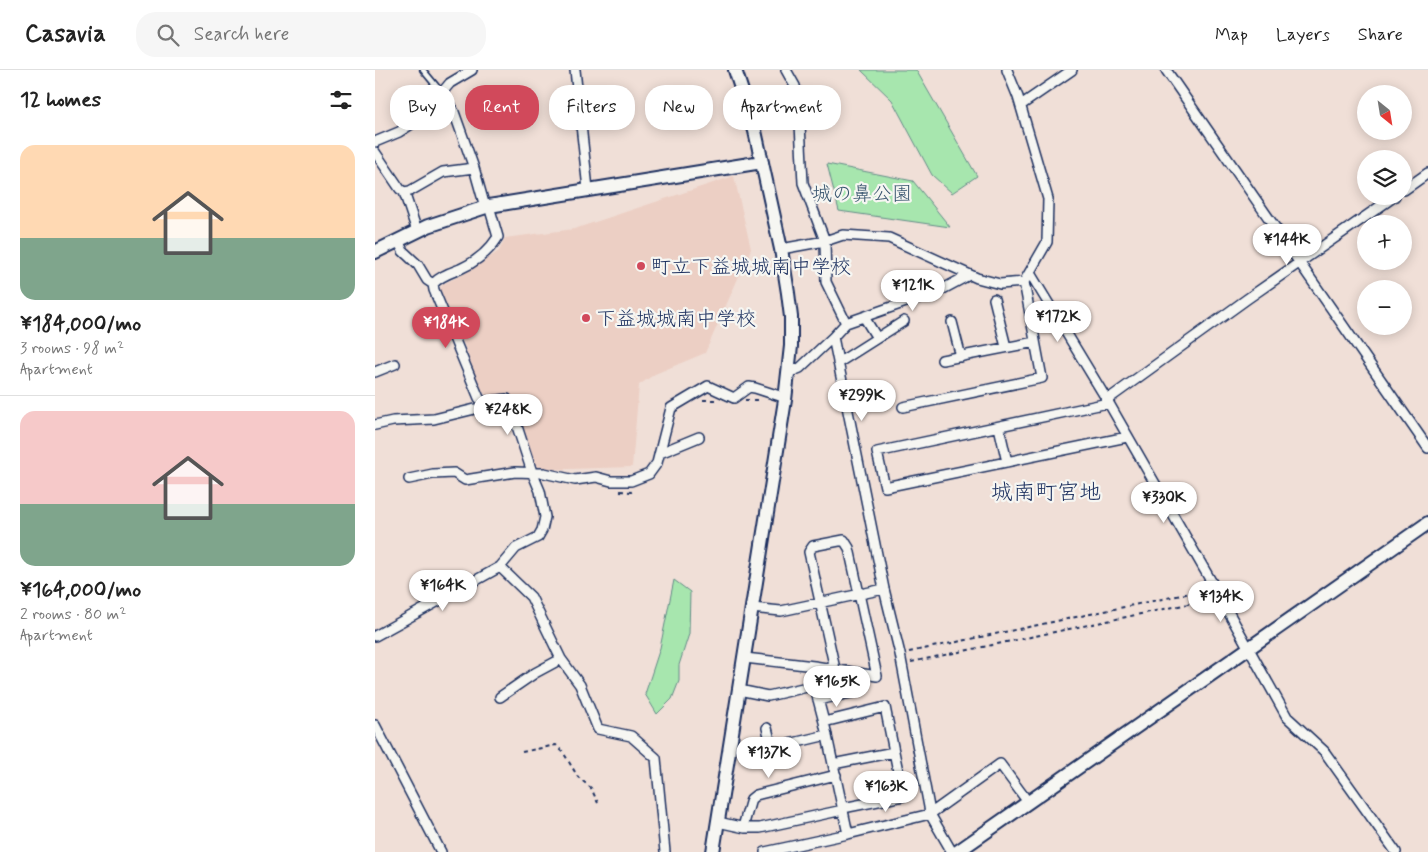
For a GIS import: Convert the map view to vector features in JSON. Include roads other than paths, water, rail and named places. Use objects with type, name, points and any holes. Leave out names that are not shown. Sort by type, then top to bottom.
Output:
[{"type":"street","points":[[448,85],[472,70]]},
{"type":"street","points":[[575,70],[588,189]]},
{"type":"street","points":[[713,852],[786,398],[791,346],[791,317],[781,248],[753,123],[735,70]]},
{"type":"street","points":[[787,70],[795,86],[799,104],[803,183],[825,241],[826,282],[846,323]]},
{"type":"street","points":[[903,407],[1042,378],[1024,282],[1047,242],[1048,199],[1021,105],[1007,70]]},
{"type":"street","points":[[1021,105],[1072,70]]},
{"type":"street","points":[[1166,70],[1428,448]]},
{"type":"street","points":[[433,284],[438,278],[483,256],[498,236],[455,115]]},
{"type":"street","points":[[375,142],[402,130]]},
{"type":"street","points":[[375,152],[404,192],[417,231]]},
{"type":"street","points":[[375,252],[417,231],[487,207],[762,162]]},
{"type":"street","points":[[404,192],[443,172],[473,168]]},
{"type":"street","points":[[1412,184],[1428,173]]},
{"type":"street","points":[[1127,437],[885,487],[877,452],[1107,402],[1299,262],[1382,205]]},
{"type":"street","points":[[781,248],[825,241],[843,235],[889,238],[969,275],[1000,284],[1024,282]]},
{"type":"street","points":[[398,240],[403,252],[418,265],[427,280],[433,284],[479,398],[483,402]]},
{"type":"street","points":[[1030,273],[1215,588],[1287,717],[1324,751],[1396,852]]},
{"type":"street","points":[[788,373],[800,368],[846,323],[943,289],[969,275]]},
{"type":"street","points":[[995,299],[1006,347]]},
{"type":"street","points":[[864,317],[877,338]]},
{"type":"street","points":[[838,363],[904,320]]},
{"type":"street","points":[[952,322],[961,357]]},
{"type":"street","points":[[833,337],[884,589],[900,654],[931,814],[952,852]]},
{"type":"street","points":[[941,360],[1035,342]]},
{"type":"street","points":[[375,372],[395,364]]},
{"type":"street","points":[[409,479],[433,474],[454,473],[465,480],[515,472],[532,472],[575,480],[597,477],[611,481],[631,481],[649,474],[657,463],[671,408],[706,387],[713,387],[734,398],[749,387],[786,398]]},
{"type":"street","points":[[375,636],[500,567],[516,548],[538,538],[542,530],[545,517],[540,491],[510,405],[507,400],[483,402]]},
{"type":"street","points":[[375,425],[393,421],[434,419],[479,408],[483,402]]},
{"type":"street","points":[[999,427],[1007,462]]},
{"type":"street","points":[[660,453],[699,438]]},
{"type":"street","points":[[957,852],[1428,523]]},
{"type":"street","points":[[745,658],[877,676],[849,548],[844,540],[813,546],[809,552],[835,669]]},
{"type":"street","points":[[500,567],[531,597],[561,659],[580,685],[598,729],[631,736],[656,758],[665,852]]},
{"type":"street","points":[[752,608],[781,610],[884,589]]},
{"type":"street","points":[[500,697],[561,659]]},
{"type":"street","points":[[739,690],[768,696],[807,687],[815,688],[848,834]]},
{"type":"street","points":[[818,700],[851,693]]},
{"type":"street","points":[[718,822],[760,828],[903,796],[885,707],[824,722]]},
{"type":"street","points":[[375,725],[441,852]]},
{"type":"street","points":[[767,728],[772,748],[827,735]]},
{"type":"street","points":[[833,764],[894,752]]},
{"type":"street","points":[[765,852],[931,814],[1000,764],[1028,802]]},
{"type":"street","points":[[743,827],[751,799],[756,795],[836,775]]},
{"type":"lane","points":[[423,70],[435,85]]},
{"type":"place","name":"町立下益城城南中学校","points":[[641,266]]},
{"type":"place","name":"下益城城南中学校","points":[[586,318]]},
{"type":"district","name":"城南町宮地","points":[[1046,491]]},
{"type":"park label","name":"城の鼻公園","points":[[862,193]]}]
